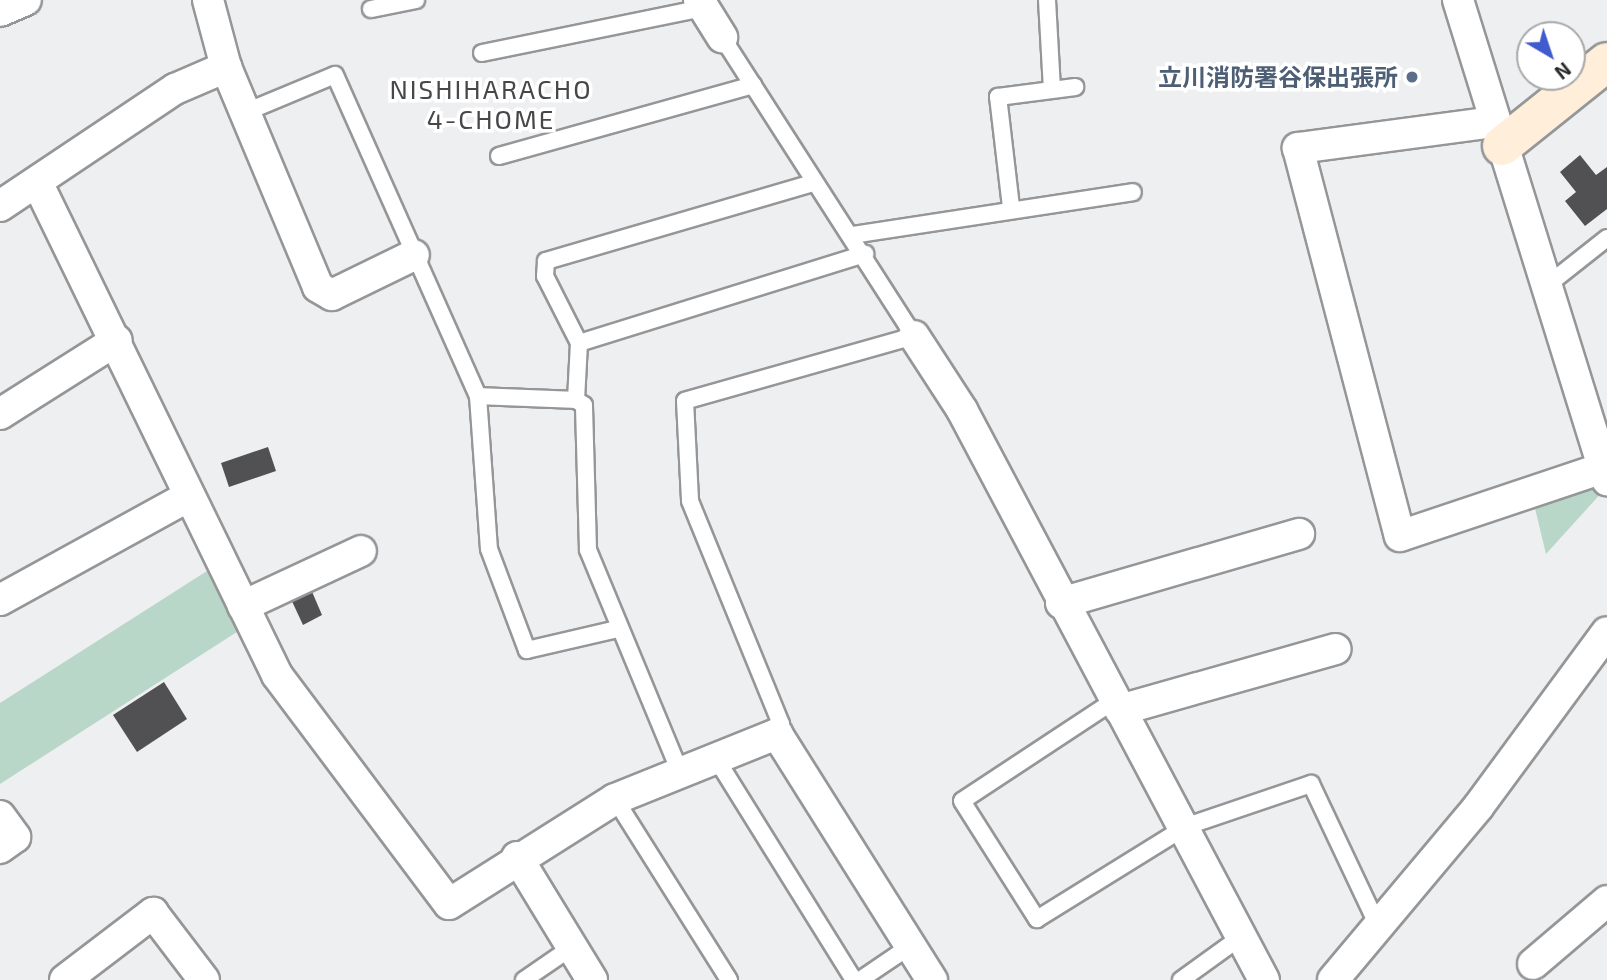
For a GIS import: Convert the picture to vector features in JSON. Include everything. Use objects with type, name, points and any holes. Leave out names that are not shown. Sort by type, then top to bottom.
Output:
[{"type":"street","points":[[0,11],[26,0]]},
{"type":"street","points":[[208,0],[226,67],[318,286],[332,295],[414,255]]},
{"type":"street","points":[[1458,0],[1497,134],[1545,287],[1600,429],[1605,474],[1399,536],[1298,148],[1497,134],[1607,62]]},
{"type":"street","points":[[701,4],[722,37]]},
{"type":"street","points":[[0,206],[37,184],[175,89],[226,67]]},
{"type":"street","points":[[37,184],[117,340],[189,496],[278,675],[449,904],[517,858],[615,799],[777,734],[932,980]]},
{"type":"street","points":[[914,336],[962,410],[1061,603],[1187,826],[1264,980]]},
{"type":"street","points":[[0,414],[117,340]]},
{"type":"street","points":[[0,600],[189,496]]},
{"type":"street","points":[[1061,603],[1299,534]]},
{"type":"street","points":[[243,606],[361,551]]},
{"type":"street","points":[[1333,980],[1478,807],[1607,632]]},
{"type":"street","points":[[1118,705],[1336,649]]},
{"type":"street","points":[[0,816],[15,838],[0,848]]},
{"type":"street","points":[[517,858],[592,980]]},
{"type":"street","points":[[1533,964],[1607,901]]},
{"type":"street","points":[[65,980],[153,914],[204,980]]},
{"type":"lane","points":[[371,9],[416,0]]},
{"type":"lane","points":[[1047,0],[1052,89]]},
{"type":"lane","points":[[482,53],[701,4]]},
{"type":"lane","points":[[722,37],[813,183],[853,235],[914,336],[684,401],[690,500],[781,724],[777,734]]},
{"type":"lane","points":[[246,112],[335,75],[478,396],[489,549],[527,650],[617,629]]},
{"type":"lane","points":[[499,156],[752,85]]},
{"type":"lane","points":[[1011,207],[998,97],[1075,87]]},
{"type":"lane","points":[[576,400],[579,344],[545,276],[546,261],[813,183]]},
{"type":"lane","points":[[853,235],[1011,207],[1133,192]]},
{"type":"lane","points":[[1545,287],[1607,238]]},
{"type":"lane","points":[[579,344],[865,254]]},
{"type":"lane","points":[[478,396],[576,400],[584,405],[588,550],[617,629],[680,772]]},
{"type":"lane","points":[[1118,705],[962,801],[1037,919],[1187,826],[1311,784],[1379,928]]},
{"type":"lane","points":[[717,760],[855,980]]},
{"type":"lane","points":[[615,799],[729,980]]},
{"type":"lane","points":[[1181,980],[1242,936]]},
{"type":"lane","points":[[860,980],[910,946]]},
{"type":"lane","points":[[524,980],[572,947]]},
{"type":"green space","points":[[1588,480],[1604,490],[1546,554],[1533,500]]},
{"type":"green space","points":[[207,571],[240,630],[0,784],[0,703]]},
{"type":"building","points":[[1580,155],[1596,175],[1607,167],[1607,209],[1585,226],[1565,201],[1576,192],[1560,172]]},
{"type":"building","points":[[268,447],[276,471],[229,487],[221,463]]},
{"type":"building","points":[[310,587],[322,615],[303,625],[290,597]]},
{"type":"building","points":[[164,682],[187,719],[137,752],[113,715]]},
{"type":"place","name":"立川消防署谷保出張所","points":[[1412,77]]},
{"type":"district","name":"NISHIHARACHO 4-CHOME","points":[[491,104]]}]
